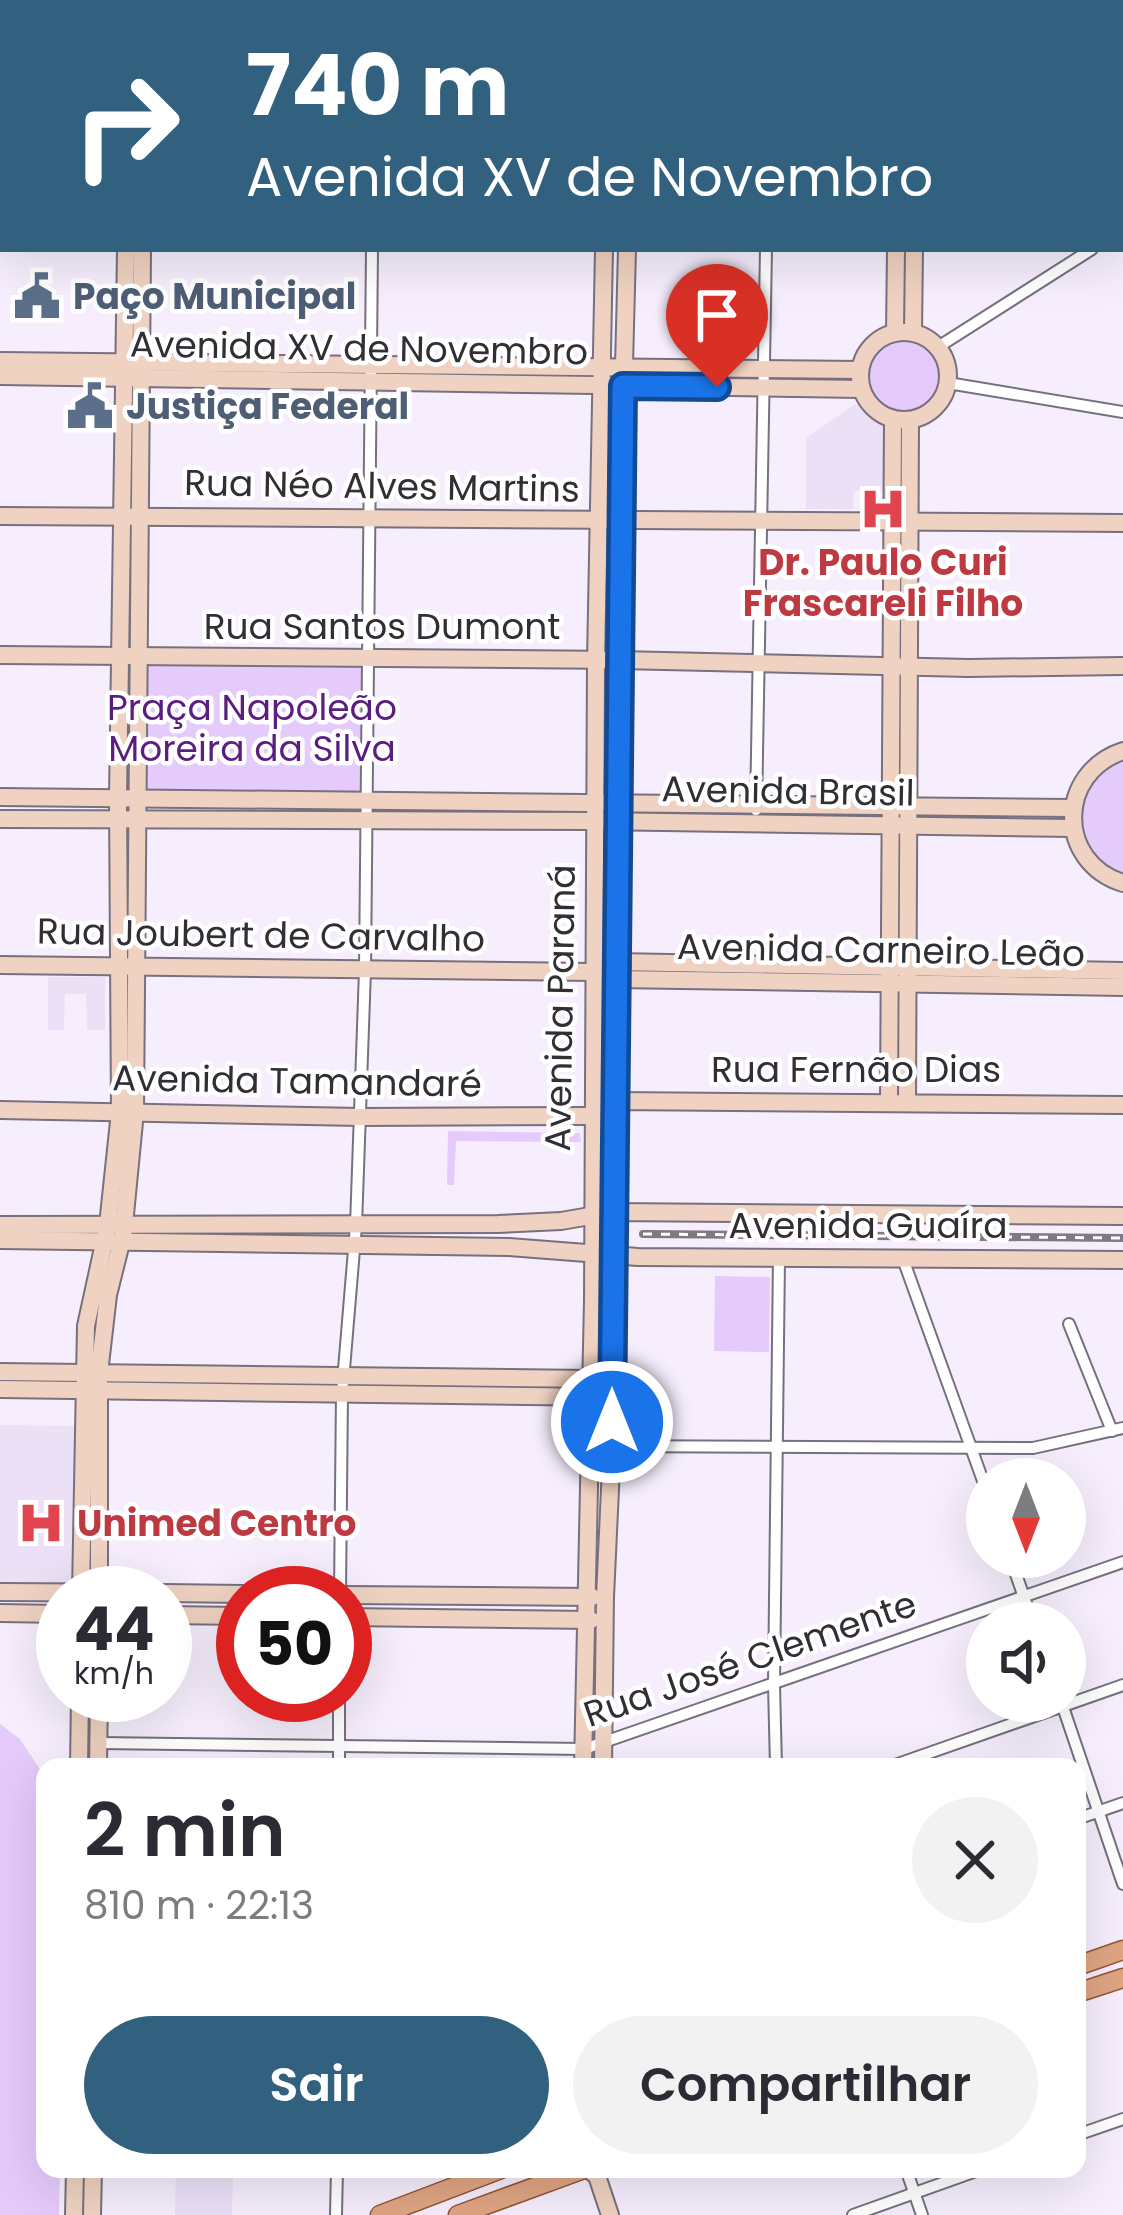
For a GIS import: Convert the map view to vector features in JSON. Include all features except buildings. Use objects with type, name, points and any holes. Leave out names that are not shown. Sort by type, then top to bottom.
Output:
[{"type":"main road","points":[[82,1566],[91,1382],[115,1233],[115,1169],[128,1112],[120,1057],[127,968],[137,926],[127,798],[137,715],[122,569],[141,437],[125,292],[126,252]]},
{"type":"main road","points":[[127,798],[119,744],[139,595],[123,463],[142,323],[142,252]]},
{"type":"main road","name":"Avenida Paraná","points":[[603,1758],[604,1621],[595,1597],[590,1446],[604,252]]},
{"type":"main road","name":"Avenida Paraná","points":[[583,1758],[585,1620],[595,1597],[609,1508],[612,1446],[627,252]]},
{"type":"main road","points":[[896,252],[904,332]]},
{"type":"main road","points":[[904,332],[914,252]]},
{"type":"main road","points":[[125,292],[142,323]]},
{"type":"main road","points":[[904,332],[938,347],[947,364],[948,383],[935,408],[902,420],[873,409],[860,380],[875,342],[904,332]]},
{"type":"main road","name":"Avenida XV de Novembro","points":[[0,361],[133,369],[860,380]]},
{"type":"main road","name":"Avenida XV de Novembro","points":[[0,376],[133,369]]},
{"type":"main road","points":[[898,1102],[902,420]]},
{"type":"main road","points":[[598,451],[622,422]]},
{"type":"main road","points":[[123,463],[141,437]]},
{"type":"main road","name":"Rua Néo Alves Martins","points":[[0,516],[1123,524]]},
{"type":"main road","points":[[122,569],[139,595]]},
{"type":"main road","points":[[598,600],[620,627]]},
{"type":"main road","name":"Rua Santos Dumont","points":[[0,655],[1123,666]]},
{"type":"main road","points":[[119,744],[137,715]]},
{"type":"main road","points":[[596,772],[618,739]]},
{"type":"main road","points":[[1123,751],[1096,764],[1084,777],[1072,808],[1072,828],[1083,856],[1123,883]]},
{"type":"main road","name":"Avenida Brasil","points":[[0,797],[368,800],[595,812]]},
{"type":"main road","name":"Avenida Brasil","points":[[0,819],[367,822],[595,812],[899,815],[1072,808]]},
{"type":"main road","name":"Avenida Brasil","points":[[899,815],[1072,828]]},
{"type":"main road","points":[[98,1566],[86,1326],[128,1192],[135,1025],[119,892],[127,820]]},
{"type":"main road","points":[[119,892],[137,926]]},
{"type":"main road","points":[[594,921],[617,900]]},
{"type":"main road","name":"Rua Joubert de Carvalho","points":[[0,965],[594,972]]},
{"type":"main road","name":"Avenida Carneiro Leão","points":[[1003,977],[1123,971]]},
{"type":"main road","name":"Avenida Carneiro Leão","points":[[594,972],[1003,977],[1123,987]]},
{"type":"main road","points":[[593,1022],[615,1048]]},
{"type":"main road","points":[[120,1057],[135,1025]]},
{"type":"main road","points":[[592,1116],[616,1101]]},
{"type":"main road","name":"Rua Fernão Dias","points":[[616,1101],[1123,1105]]},
{"type":"main road","name":"Avenida Tamandaré","points":[[0,1110],[592,1116]]},
{"type":"main road","points":[[592,1175],[614,1155]]},
{"type":"main road","points":[[115,1169],[128,1192]]},
{"type":"main road","points":[[0,1225],[115,1233],[356,1235],[613,1213],[1123,1216]]},
{"type":"main road","points":[[0,1240],[115,1233]]},
{"type":"main road","name":"Avenida Guaíra","points":[[356,1235],[613,1256],[1123,1260]]},
{"type":"main road","points":[[86,1326],[108,1295]]},
{"type":"main road","points":[[593,1300],[611,1322]]},
{"type":"main road","points":[[0,1372],[91,1382]]},
{"type":"main road","points":[[0,1389],[91,1382],[591,1388],[613,1397]]},
{"type":"main road","points":[[590,1479],[609,1508]]},
{"type":"main road","points":[[0,1592],[36,1592]]},
{"type":"main road","points":[[372,1594],[595,1597]]},
{"type":"main road","points":[[0,1613],[36,1614]]},
{"type":"main road","points":[[372,1617],[604,1621]]},
{"type":"main road","points":[[585,1654],[604,1681]]},
{"type":"main road","points":[[80,1722],[80,1758]]},
{"type":"main road","points":[[98,1722],[98,1758]]},
{"type":"main road","points":[[1086,1963],[1123,1950]]},
{"type":"main road","points":[[1086,1990],[1123,1978]]},
{"type":"main road","points":[[74,2215],[75,2178]]},
{"type":"main road","points":[[74,2192],[86,2178]]},
{"type":"main road","points":[[92,2215],[93,2178]]},
{"type":"main road","points":[[380,2215],[477,2178]]},
{"type":"main road","points":[[458,2215],[571,2178]]},
{"type":"main road","points":[[595,2178],[610,2215]]},
{"type":"street","points":[[343,1566],[342,1385],[356,1235],[365,970],[372,252]]},
{"type":"street","points":[[756,814],[766,252]]},
{"type":"street","points":[[938,347],[1087,252]]},
{"type":"street","points":[[948,383],[1123,412]]},
{"type":"street","points":[[776,1758],[778,1257]]},
{"type":"street","points":[[903,1258],[975,1458]]},
{"type":"street","points":[[590,1446],[1050,1447],[1118,1429],[1069,1324]]},
{"type":"street","name":"Rua José Clemente","points":[[98,1743],[339,1746],[583,1758],[603,1743],[1123,1562]]},
{"type":"street","points":[[1017,1578],[1026,1602]]},
{"type":"street","points":[[1086,1696],[1123,1685]]},
{"type":"street","points":[[339,1722],[339,1758]]},
{"type":"street","points":[[914,1758],[1012,1722]]},
{"type":"street","points":[[1067,1722],[1080,1758]]},
{"type":"street","points":[[1086,1776],[1123,1884]]},
{"type":"street","points":[[1086,1816],[1123,1803]]},
{"type":"street","points":[[1086,2132],[1123,2119]]},
{"type":"street","points":[[336,2215],[337,2178]]},
{"type":"street","points":[[909,2178],[922,2215]]},
{"type":"street","points":[[853,2215],[956,2178]]},
{"type":"shaded area","points":[[855,404],[888,428],[888,491],[854,491],[853,509],[806,509],[806,438]]},
{"type":"shaded area","points":[[48,977],[105,977],[105,1030],[87,1030],[86,994],[65,994],[64,1030],[48,1030]]},
{"type":"shaded area","name":"Unimed Centro","points":[[0,1425],[82,1426],[81,1566],[36,1566],[36,1592],[0,1592]]},
{"type":"shaded area","points":[[176,2178],[233,2178],[232,2215],[175,2215]]},
{"type":"green space","points":[[904,332],[921,335],[935,345],[945,359],[945,393],[935,407],[921,417],[904,420],[887,417],[873,407],[863,393],[860,376],[863,359],[873,345],[887,335]]},
{"type":"green space","name":"Praça Napoleão Moreira da Silva","points":[[138,656],[368,659],[367,800],[136,798]]},
{"type":"green space","points":[[1123,751],[1123,883],[1104,876],[1071,823],[908,820],[908,809],[1071,811],[1076,791]]},
{"type":"green space","points":[[448,1131],[580,1133],[581,1142],[456,1141],[454,1185],[447,1185]]},
{"type":"green space","points":[[715,1276],[770,1277],[769,1352],[714,1351]]},
{"type":"green space","points":[[0,1724],[20,1739],[36,1763],[36,2178],[60,2178],[59,2215],[0,2215]]},
{"type":"railway","points":[[643,1234],[1123,1238]]},
{"type":"place","name":"Paço Municipal","points":[[37,296]]},
{"type":"place","name":"Justiça Federal","points":[[90,406]]},
{"type":"place","name":"Dr. Paulo Curi Frascareli Filho","points":[[883,509]]},
{"type":"place","name":"Unimed Centro","points":[[41,1523]]},
{"type":"route","points":[[612,1422],[623,386],[717,387]]}]
